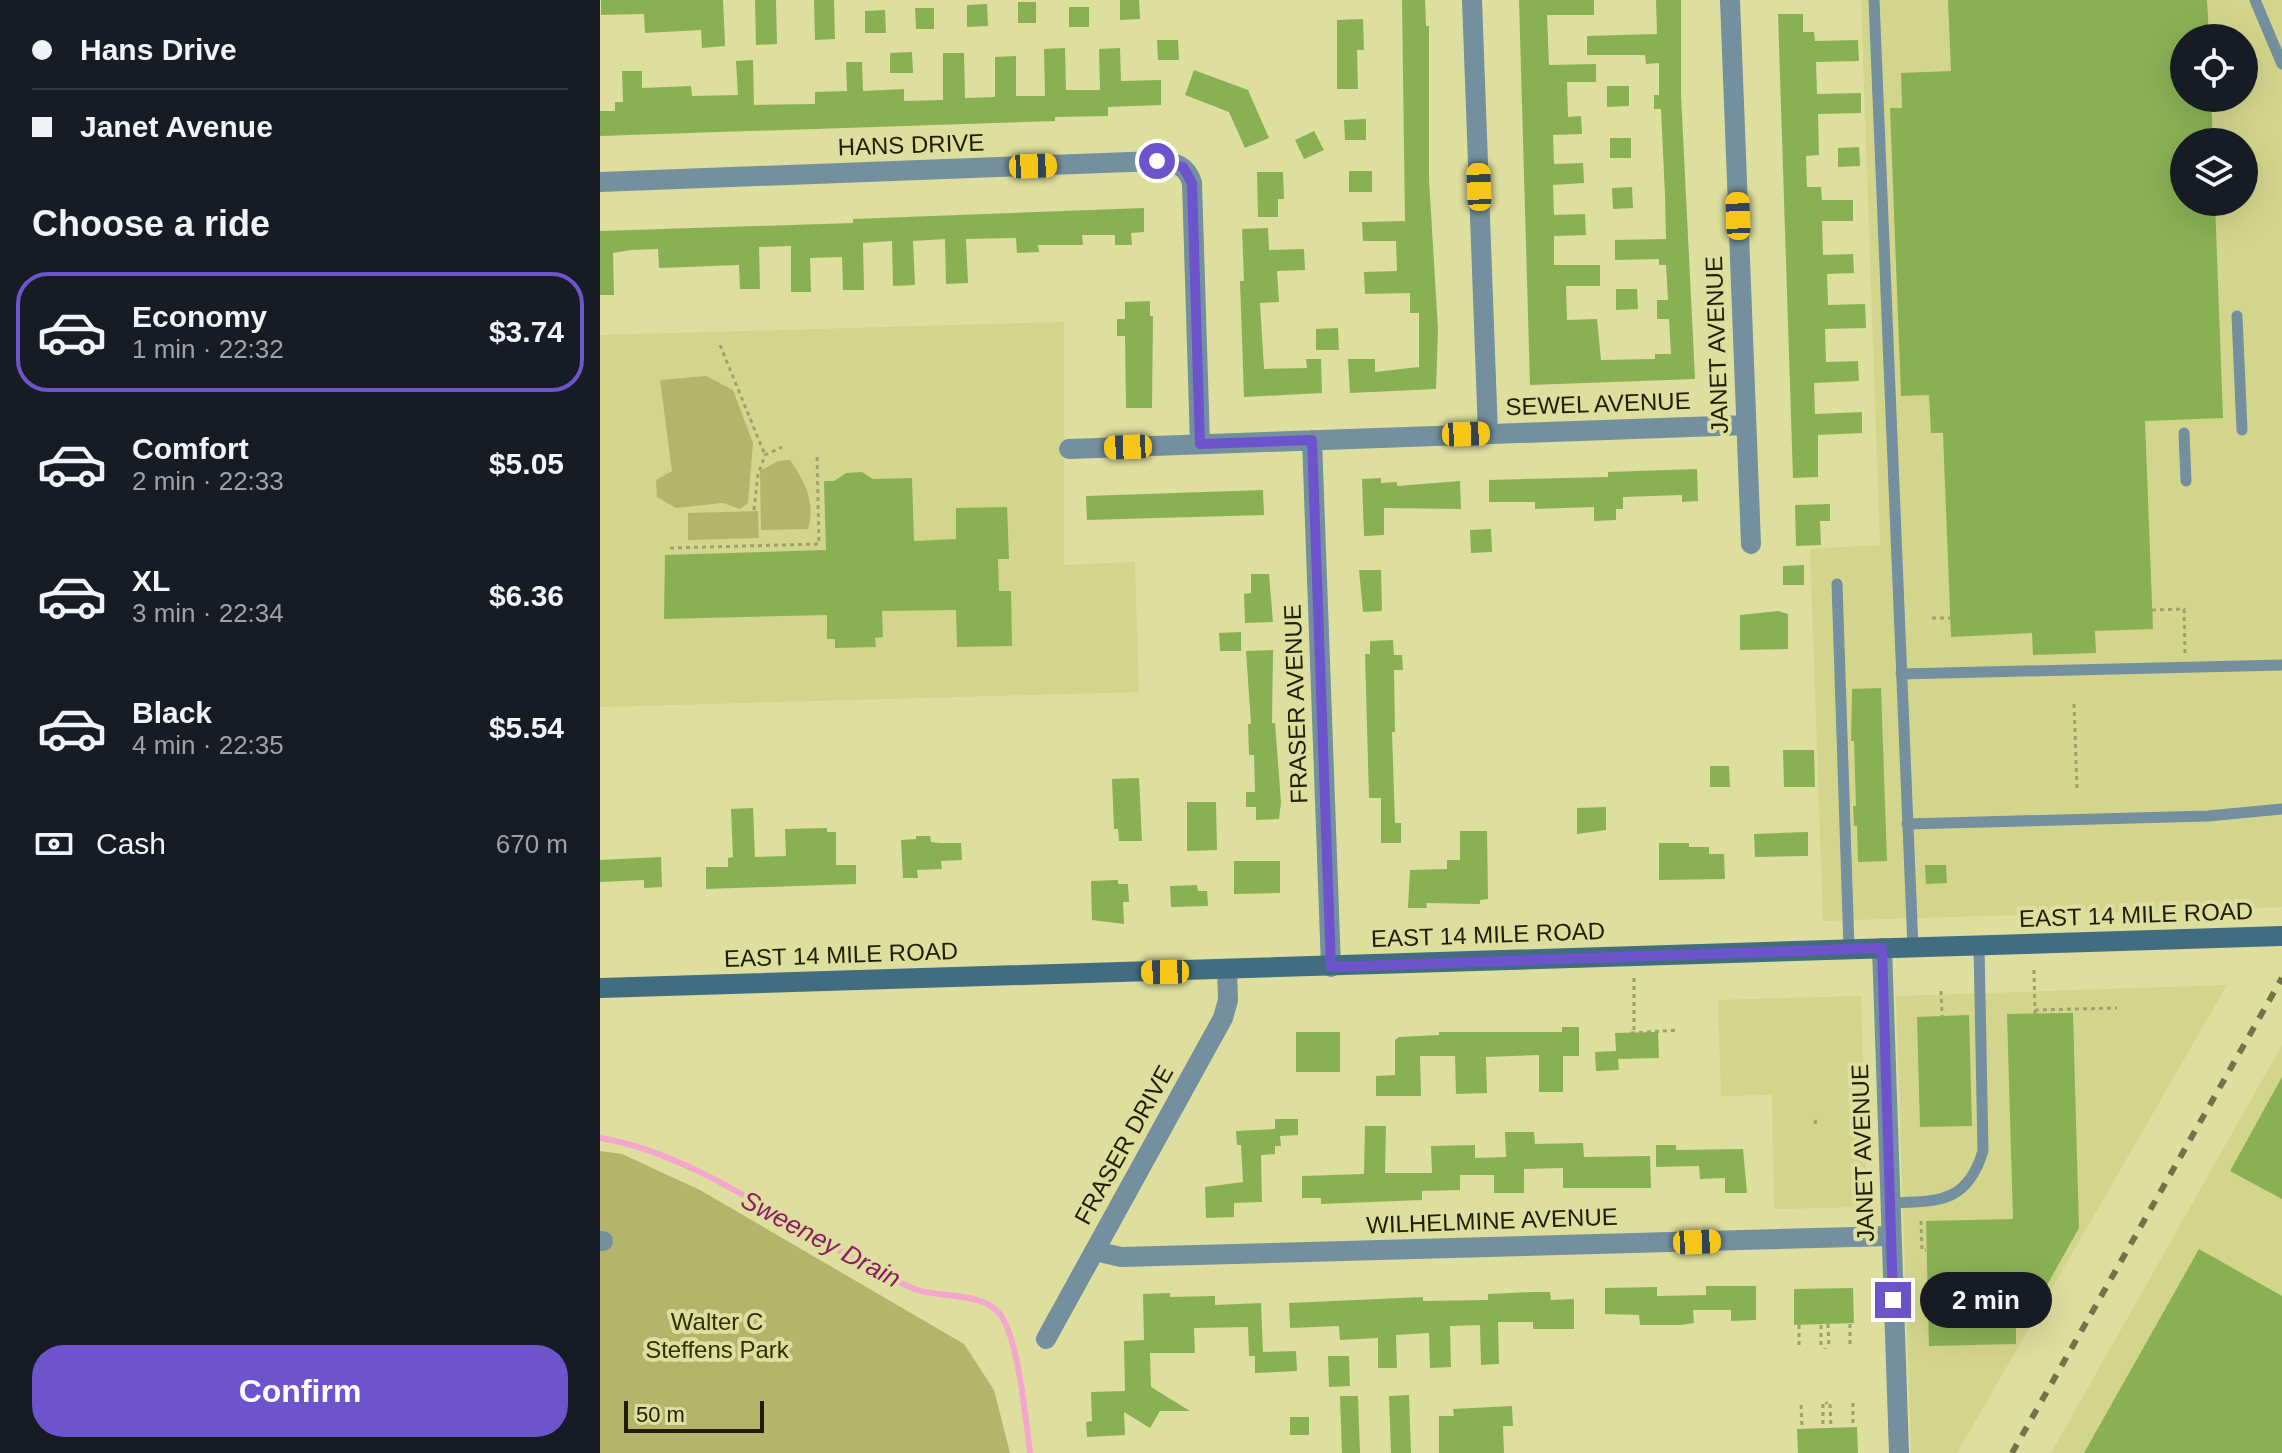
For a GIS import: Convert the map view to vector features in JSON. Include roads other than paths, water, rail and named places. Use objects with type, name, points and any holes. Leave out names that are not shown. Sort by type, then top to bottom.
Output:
[{"type":"main road","name":"EAST 14 MILE ROAD","points":[[600,988],[2282,936]]},
{"type":"street","points":[[1472,0],[1488,434]]},
{"type":"street","name":"JANET AVENUE","points":[[1730,0],[1751,544]]},
{"type":"street","name":"HANS DRIVE","points":[[600,182],[1157,161],[1183,167],[1192,183],[1200,444]]},
{"type":"street","name":"SEWEL AVENUE","points":[[1069,449],[1746,425]]},
{"type":"street","name":"FRASER AVENUE","points":[[1312,440],[1331,967]]},
{"type":"street","name":"JANET AVENUE","points":[[1882,948],[1899,1453]]},
{"type":"street","name":"FRASER DRIVE","points":[[1046,1339],[1223,1018],[1227,970]]},
{"type":"street","name":"WILHELMINE AVENUE","points":[[1095,1251],[1121,1257],[1891,1236]]},
{"type":"lane","points":[[1874,0],[1913,948]]},
{"type":"lane","points":[[2255,0],[2282,64]]},
{"type":"lane","points":[[2269,33],[2282,35]]},
{"type":"lane","points":[[2237,316],[2242,430]]},
{"type":"lane","points":[[2184,433],[2186,481]]},
{"type":"lane","points":[[1837,584],[1849,948]]},
{"type":"lane","points":[[1901,674],[2282,665]]},
{"type":"lane","points":[[1907,824],[2208,816],[2282,809]]},
{"type":"lane","points":[[1890,1203],[1944,1200],[1965,1186],[1977,1170],[1983,1151],[1979,946]]},
{"type":"waterway","name":"Sweeney Drain","points":[[600,1138],[638,1147],[714,1179],[859,1262],[912,1288],[971,1298],[990,1306],[998,1312],[1011,1338],[1030,1453]]},
{"type":"railway","points":[[2012,1453],[2282,978]]},
{"type":"park label","name":"Walter C Steffens Park","points":[[717,1336]]}]
